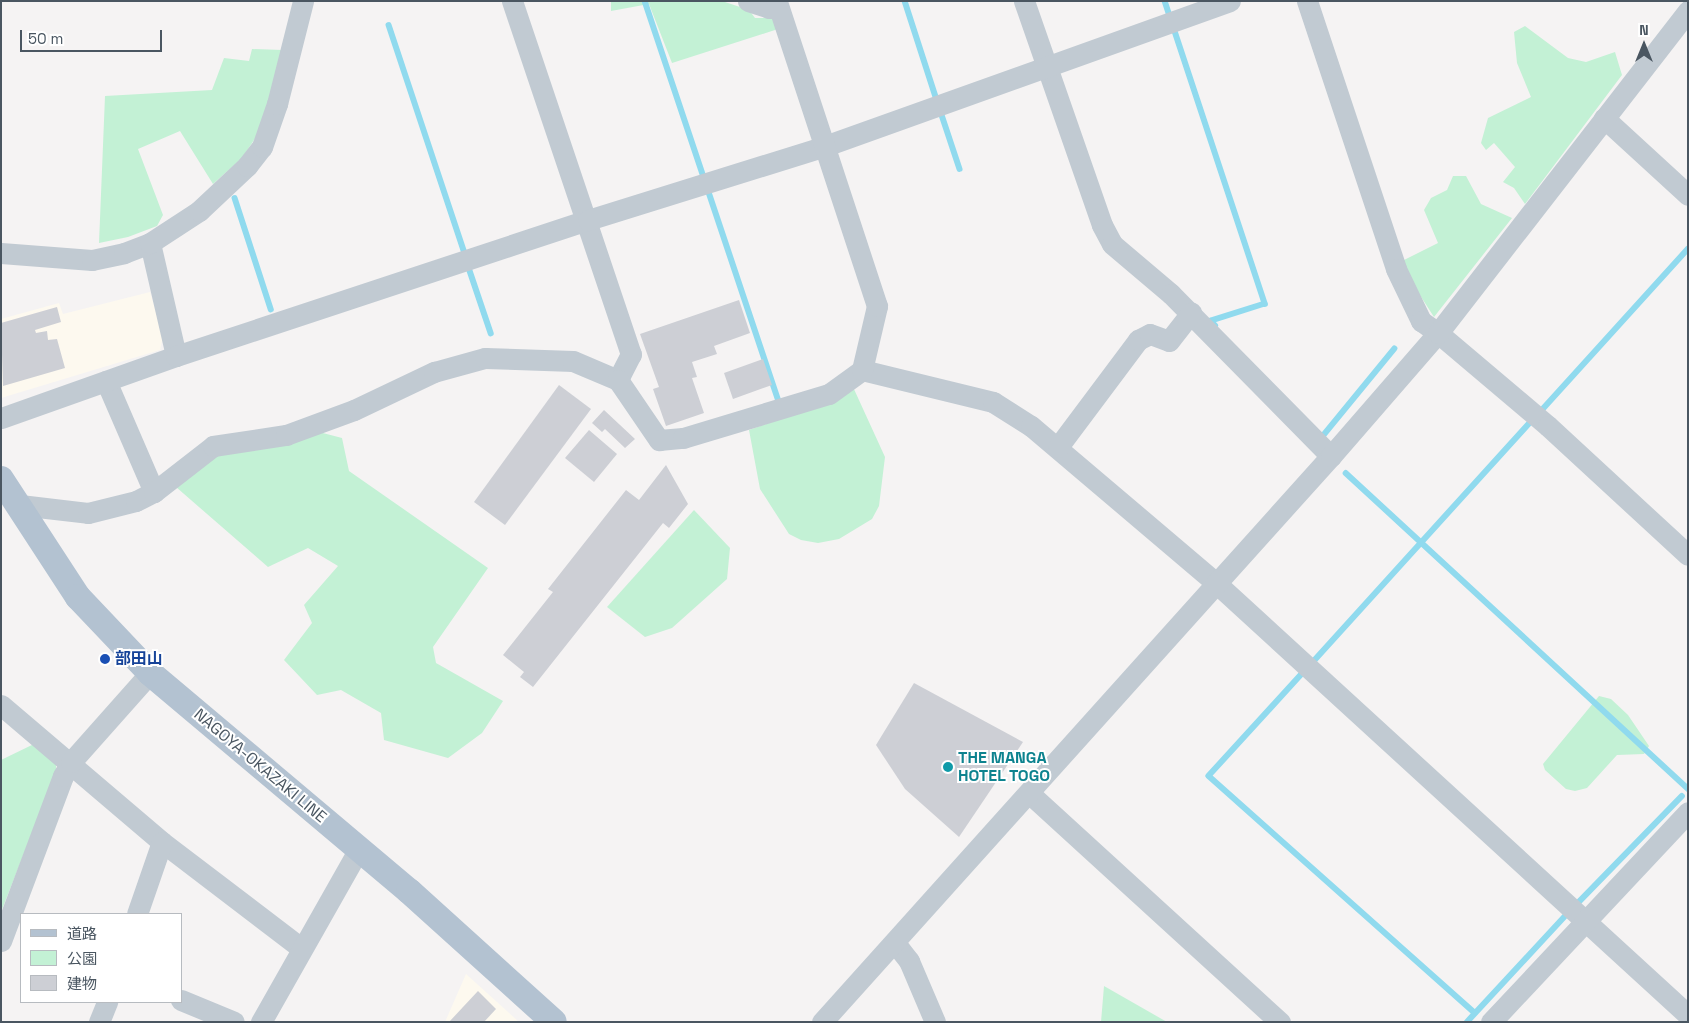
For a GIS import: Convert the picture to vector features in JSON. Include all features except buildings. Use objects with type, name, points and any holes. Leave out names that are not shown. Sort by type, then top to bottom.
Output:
[{"type":"main road","name":"NAGOYA-OKAZAKI LINE","points":[[1,479],[20,505],[78,597],[150,673],[489,960],[554,1022]]},
{"type":"street","points":[[1,253],[92,260],[124,254],[150,243],[198,211],[262,147],[277,104],[303,1]]},
{"type":"street","points":[[512,1],[588,220],[631,354],[618,380]]},
{"type":"street","points":[[20,505],[88,513],[136,501],[154,492],[213,446],[286,434],[354,410],[460,363],[485,358],[573,362],[618,380],[659,440],[683,438],[794,407],[829,394],[862,370],[877,306],[778,4],[769,8],[748,1]]},
{"type":"street","points":[[1024,1],[1102,225],[1112,244],[1191,313],[1332,456]]},
{"type":"street","points":[[1,418],[176,356],[588,220],[825,146],[1230,1]]},
{"type":"street","points":[[1308,1],[1402,285],[1420,322],[1438,332],[1548,426],[1688,555]]},
{"type":"street","points":[[822,1022],[1332,456],[1438,332],[1688,12]]},
{"type":"street","points":[[1604,118],[1688,195]]},
{"type":"street","points":[[150,243],[176,356]]},
{"type":"street","points":[[1058,447],[1138,340],[1150,334],[1169,341],[1191,313]]},
{"type":"street","points":[[862,370],[993,402],[1058,447],[1216,583],[1688,1015]]},
{"type":"street","points":[[106,381],[154,492]]},
{"type":"street","points":[[3,930],[63,776],[71,762],[150,673]]},
{"type":"street","points":[[1,706],[71,762],[162,842],[301,948]]},
{"type":"street","points":[[1029,793],[1280,1022]]},
{"type":"street","points":[[1491,1022],[1688,812]]},
{"type":"street","points":[[138,913],[162,842]]},
{"type":"street","points":[[261,1022],[301,948],[359,849]]},
{"type":"street","points":[[895,943],[909,961],[935,1022]]},
{"type":"street","points":[[182,1000],[234,1022]]},
{"type":"street","points":[[99,1022],[106,1003]]},
{"type":"shaded area","points":[[150,292],[163,336],[160,350],[1,398],[1,319],[59,303],[63,314]]},
{"type":"shaded area","points":[[466,974],[519,1022],[445,1022]]},
{"type":"green space","points":[[611,1],[722,1],[749,10],[755,18],[772,18],[778,29],[672,63],[649,4],[611,11]]},
{"type":"green space","points":[[1525,26],[1568,58],[1586,62],[1615,52],[1622,75],[1525,204],[1514,188],[1503,182],[1515,167],[1494,143],[1486,150],[1481,143],[1488,118],[1531,97],[1517,63],[1514,32]]},
{"type":"green space","points":[[252,49],[283,50],[262,128],[242,158],[213,184],[180,131],[138,149],[163,215],[157,226],[128,237],[99,243],[105,96],[212,90],[224,58],[249,61]]},
{"type":"green space","points":[[1453,176],[1466,176],[1481,204],[1512,218],[1434,317],[1416,289],[1402,261],[1438,243],[1424,210],[1431,198],[1447,190]]},
{"type":"green space","points":[[853,387],[885,457],[879,506],[872,519],[839,539],[818,543],[801,540],[789,534],[760,489],[749,430],[814,407]]},
{"type":"green space","points":[[319,432],[342,438],[349,471],[488,568],[433,647],[436,663],[503,701],[482,733],[448,758],[384,740],[381,713],[341,690],[317,695],[284,660],[312,623],[304,605],[338,566],[308,548],[268,567],[176,487],[217,455]]},
{"type":"green space","points":[[694,510],[730,548],[727,579],[672,628],[645,637],[607,607]]},
{"type":"green space","points":[[1599,696],[1611,699],[1628,715],[1649,746],[1644,754],[1617,755],[1587,788],[1575,791],[1566,789],[1545,770],[1543,764]]},
{"type":"green space","points":[[34,744],[56,765],[56,772],[1,912],[1,760]]},
{"type":"green space","points":[[1104,986],[1167,1022],[1101,1022]]},
{"type":"waterway","points":[[645,1],[778,399]]},
{"type":"waterway","points":[[905,1],[937,100]]},
{"type":"waterway","points":[[1165,1],[1265,304],[1211,321],[1215,325]]},
{"type":"waterway","points":[[389,25],[466,256]]},
{"type":"waterway","points":[[940,109],[960,169]]},
{"type":"waterway","points":[[235,198],[271,309]]},
{"type":"waterway","points":[[1540,412],[1688,249]]},
{"type":"waterway","points":[[468,265],[491,333]]},
{"type":"waterway","points":[[1320,435],[1322,437],[1394,349]]},
{"type":"waterway","points":[[1311,664],[1533,419]]},
{"type":"waterway","points":[[1346,473],[1688,789]]},
{"type":"waterway","points":[[1305,671],[1209,776],[1475,1013]]},
{"type":"waterway","points":[[1575,906],[1682,796]]},
{"type":"waterway","points":[[1467,1022],[1569,912]]},
{"type":"place","name":"部田山","points":[[105,659]]},
{"type":"place","name":"THE MANGA HOTEL TOGO","points":[[948,767]]}]
